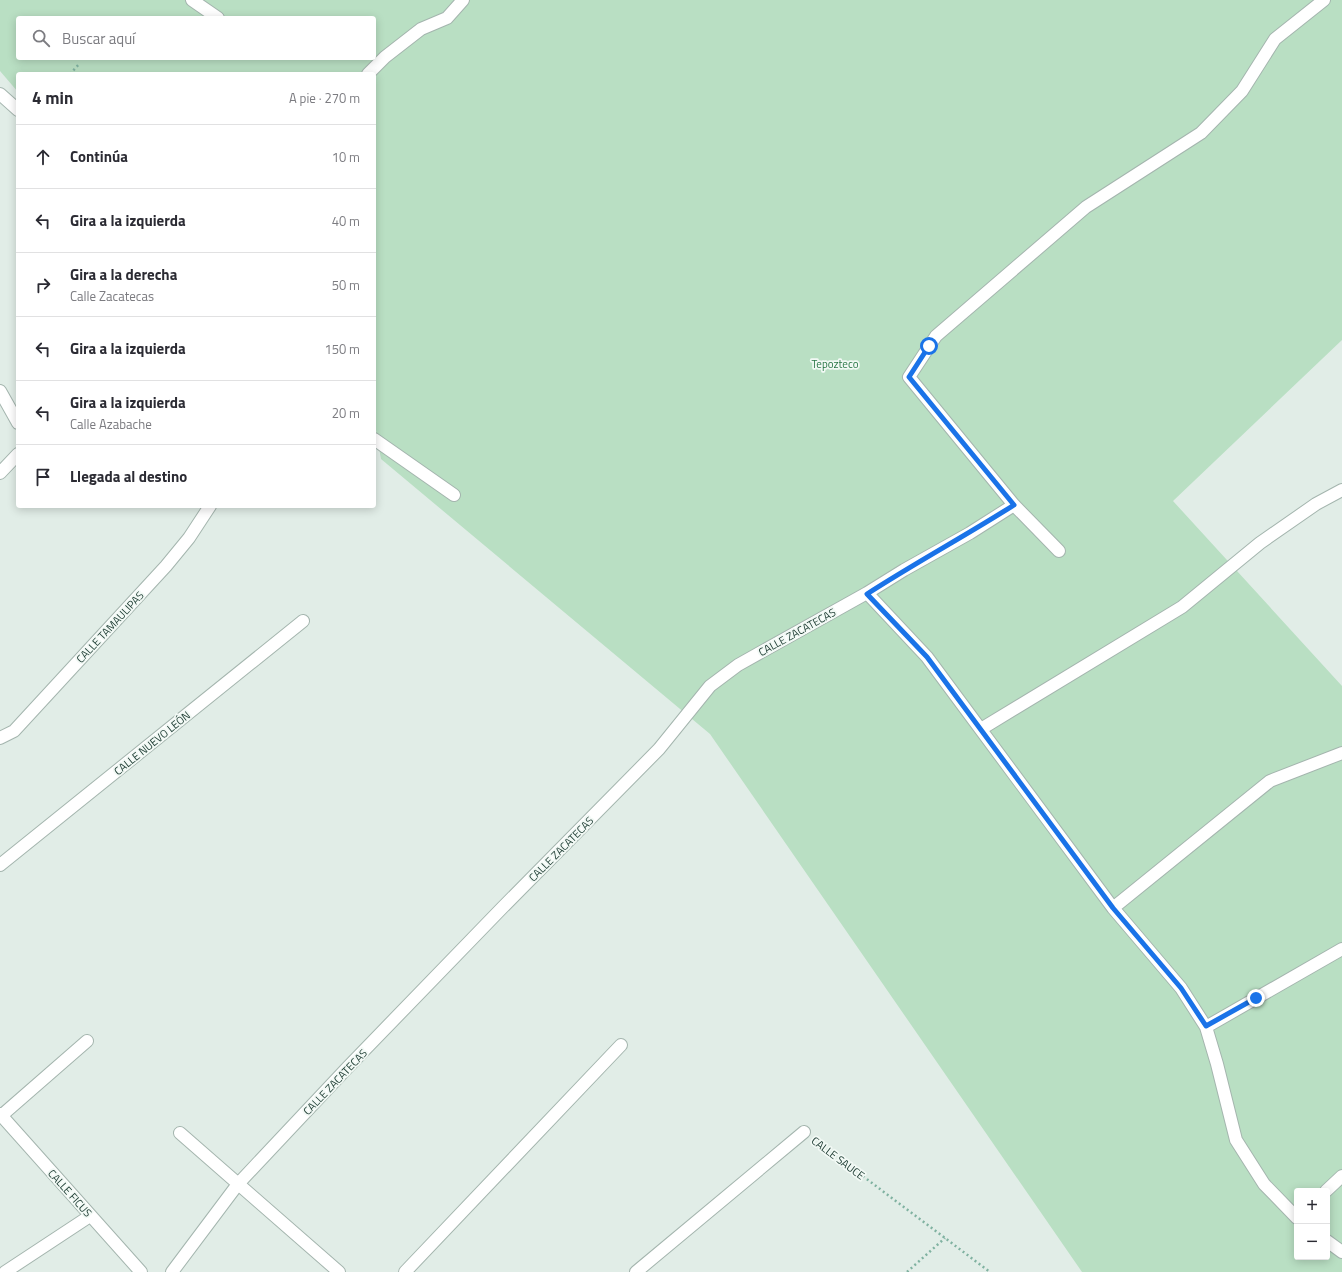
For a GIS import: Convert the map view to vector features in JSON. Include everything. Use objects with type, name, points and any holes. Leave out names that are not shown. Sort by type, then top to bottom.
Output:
[{"type":"street","points":[[192,0],[215,16]]},
{"type":"street","points":[[370,72],[385,57],[421,28],[447,18],[463,0]]},
{"type":"street","points":[[1059,551],[1014,505],[909,377],[936,336],[1086,207],[1202,133],[1242,91],[1275,39],[1324,0]]},
{"type":"street","points":[[0,94],[16,108]]},
{"type":"street","points":[[0,391],[16,419]]},
{"type":"street","points":[[376,440],[454,495]]},
{"type":"street","points":[[0,473],[16,456]]},
{"type":"street","points":[[981,729],[1182,607],[1260,543],[1316,504],[1342,490]]},
{"type":"street","name":"CALLE ZACATECAS","points":[[172,1272],[238,1184],[348,1067],[659,749],[710,686],[738,665],[867,594],[904,570],[970,533],[1014,505]]},
{"type":"street","name":"CALLE TAMAULIPAS","points":[[0,738],[14,731],[166,566],[190,538],[209,508]]},
{"type":"street","points":[[867,594],[927,657],[1113,908],[1181,988],[1206,1026],[1236,1140],[1264,1184],[1294,1215]]},
{"type":"street","name":"CALLE NUEVO LEÓN","points":[[0,865],[303,621]]},
{"type":"street","points":[[1113,908],[1270,781],[1342,753]]},
{"type":"street","points":[[1206,1026],[1342,949]]},
{"type":"street","points":[[1,1115],[88,1041]]},
{"type":"street","points":[[405,1272],[621,1045]]},
{"type":"street","name":"CALLE FICUS","points":[[1,1115],[141,1272]]},
{"type":"street","name":"CALLE SAUCE","points":[[636,1272],[804,1132]]},
{"type":"street","points":[[180,1133],[339,1272]]},
{"type":"street","points":[[1329,1188],[1342,1176]]},
{"type":"street","points":[[5,1272],[90,1216]]},
{"type":"street","points":[[1330,1243],[1342,1252]]},
{"type":"path","points":[[72,72],[80,63]]},
{"type":"path","name":"CALLE SAUCE","points":[[804,1132],[990,1272]]},
{"type":"path","points":[[908,1272],[945,1238]]},
{"type":"green space","name":"Tepozteco","points":[[0,0],[1342,0],[1342,340],[1173,501],[1342,686],[1342,1272],[1082,1272],[710,734],[381,459],[376,430],[376,72],[16,72],[16,90],[0,71]]},
{"type":"route","points":[[929,346],[909,377],[1014,505],[970,533],[904,570],[867,594],[927,657],[1113,908],[1181,988],[1206,1026],[1256,998]]}]
